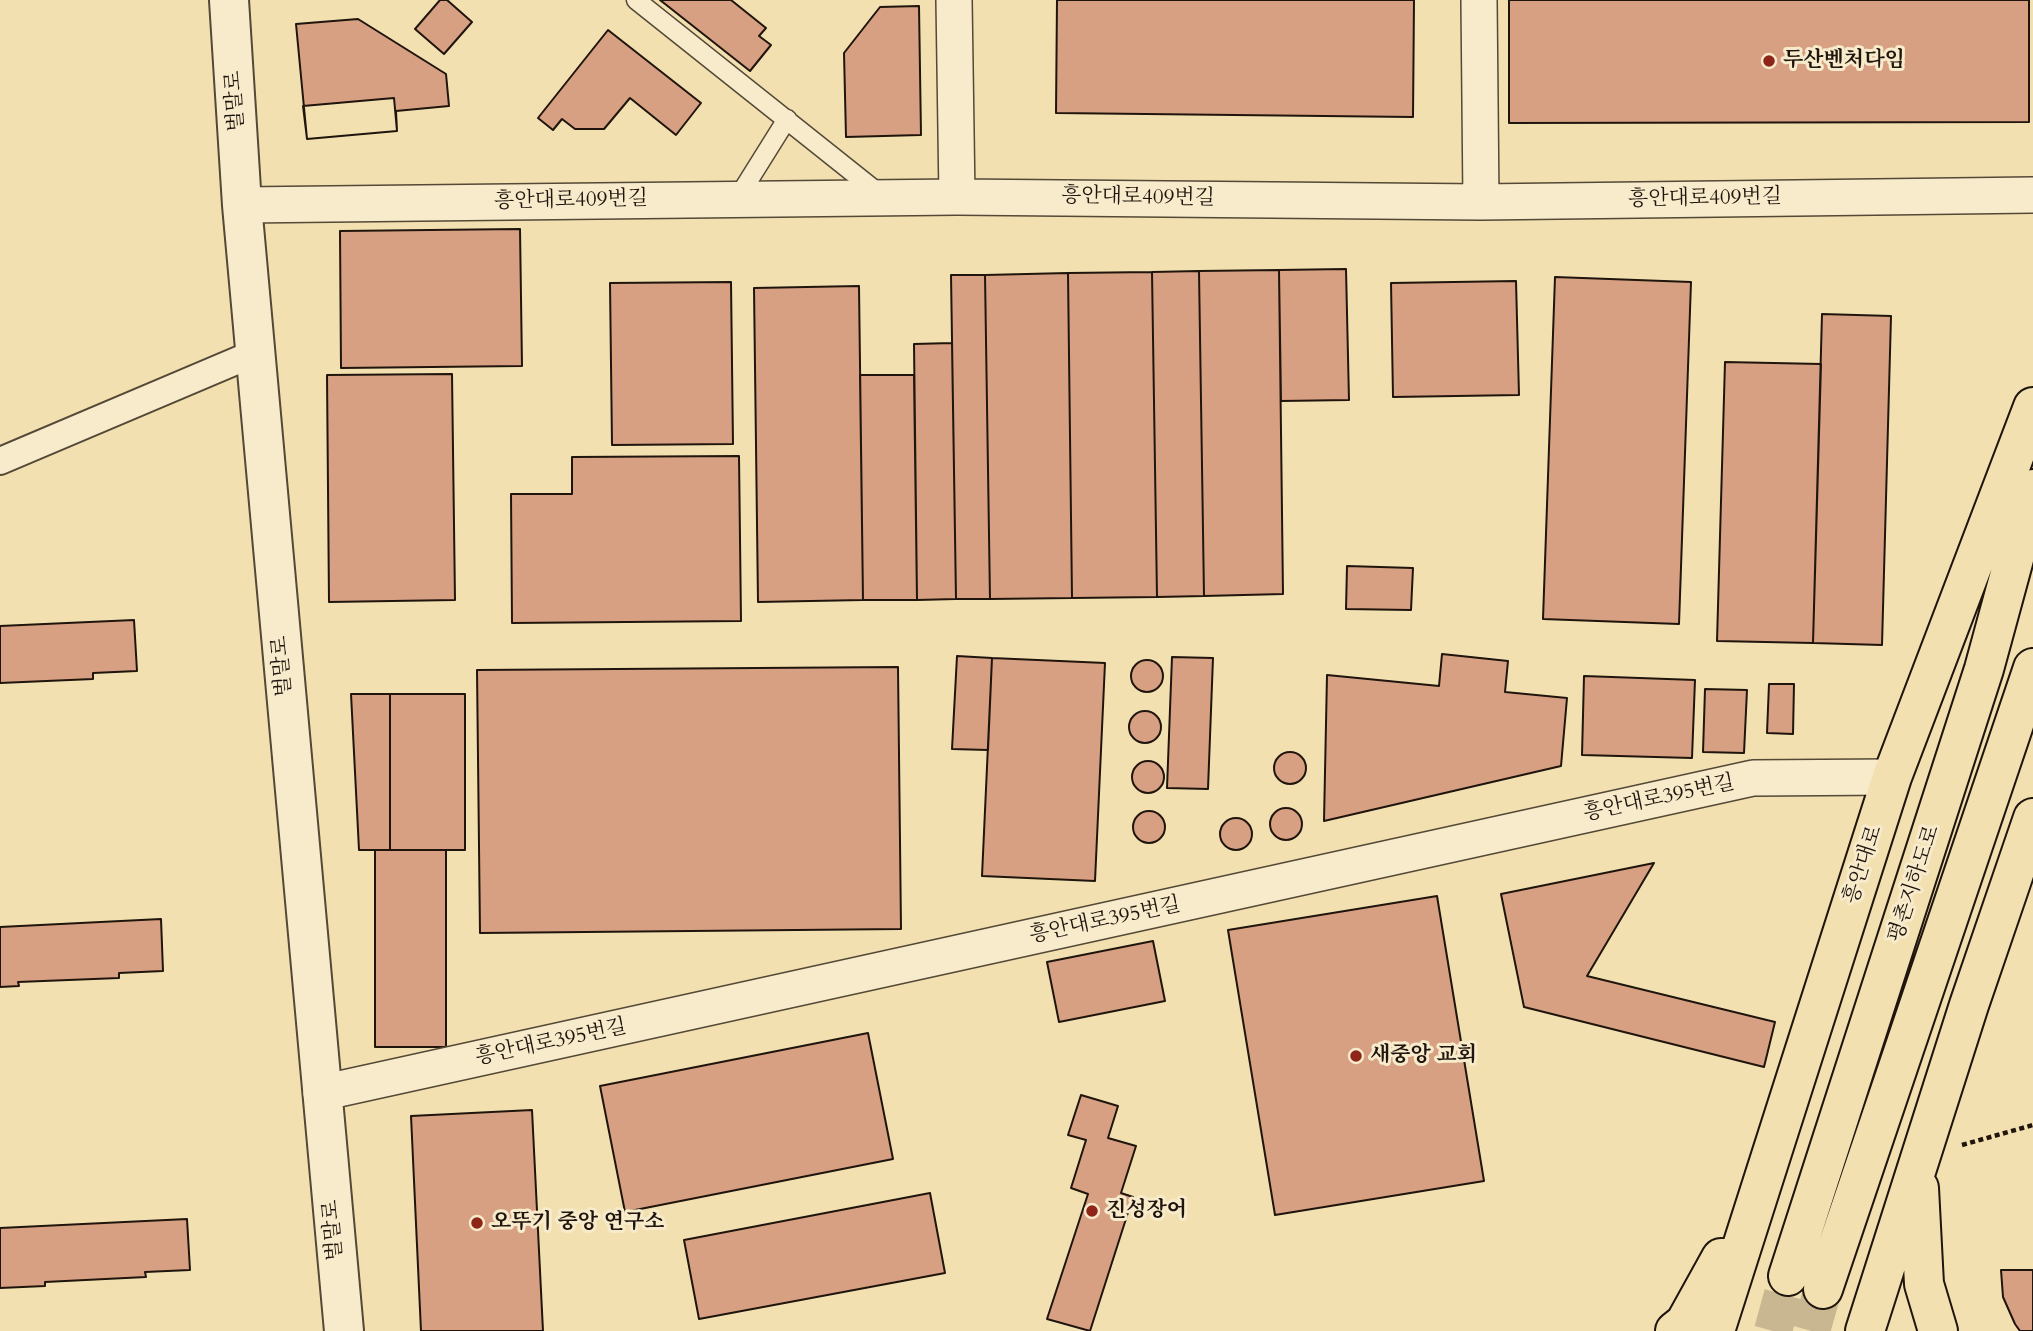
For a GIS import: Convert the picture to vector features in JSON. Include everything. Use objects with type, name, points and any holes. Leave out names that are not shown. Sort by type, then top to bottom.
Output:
[{"type":"main road","name":"흥안대로","points":[[1715,1331],[1892,777],[2033,407]]},
{"type":"main road","name":"평촌지하도로","points":[[1788,1276],[1984,669],[2033,489]]},
{"type":"main road","name":"평촌지하도로","points":[[1823,1289],[2033,668]]},
{"type":"main road","points":[[1866,1331],[1919,1161],[2033,818]]},
{"type":"main road","points":[[1919,1161],[1924,1284],[1938,1331]]},
{"type":"main road","points":[[1675,1331],[1685,1323],[1763,1182]]},
{"type":"street","name":"벌말로","points":[[229,0],[242,205],[344,1331]]},
{"type":"street","points":[[954,0],[957,197]]},
{"type":"street","points":[[1479,0],[1481,202]]},
{"type":"street","name":"흥안대로409번길","points":[[242,205],[957,197],[1481,202],[2033,195]]},
{"type":"street","points":[[0,461],[255,353]]},
{"type":"street","name":"흥안대로395번길","points":[[321,1093],[1753,778],[1892,777]]},
{"type":"lane","points":[[636,0],[884,198]]},
{"type":"lane","points":[[737,199],[787,119]]},
{"type":"path","points":[[1919,1161],[2033,1125]]},
{"type":"building","points":[[440,0],[447,0],[472,22],[444,54],[415,29]]},
{"type":"building","points":[[660,0],[731,0],[766,28],[759,36],[771,45],[750,71]]},
{"type":"building","points":[[1057,0],[1414,0],[1413,117],[1056,113]]},
{"type":"building","name":"두산벤처다임","points":[[1509,0],[2029,0],[2029,122],[1509,123]]},
{"type":"building","points":[[919,6],[921,135],[846,137],[844,53],[880,7]]},
{"type":"building","points":[[358,19],[446,74],[449,106],[396,111],[397,131],[307,139],[296,24]]},
{"type":"building","points":[[608,30],[701,103],[676,135],[630,98],[604,129],[575,129],[562,119],[553,130],[538,118]]},
{"type":"building","points":[[394,98],[397,131],[307,139],[303,106]]},
{"type":"building","points":[[520,229],[522,366],[341,368],[340,231]]},
{"type":"building","points":[[1346,269],[1349,400],[1281,401],[1279,270]]},
{"type":"building","points":[[1279,270],[1283,594],[1204,596],[1199,271]]},
{"type":"building","points":[[1199,271],[1204,596],[1157,597],[1152,272]]},
{"type":"building","points":[[1152,272],[1157,597],[1072,598],[1068,273]]},
{"type":"building","points":[[1068,273],[1072,598],[990,599],[985,275]]},
{"type":"building","points":[[951,275],[985,275],[990,599],[956,599]]},
{"type":"building","points":[[1555,277],[1691,282],[1679,624],[1543,619]]},
{"type":"building","points":[[1516,281],[1519,395],[1393,397],[1391,283]]},
{"type":"building","points":[[731,282],[733,444],[612,445],[610,283]]},
{"type":"building","points":[[859,286],[863,600],[758,602],[754,288]]},
{"type":"building","points":[[1822,314],[1891,316],[1882,645],[1813,643]]},
{"type":"building","points":[[952,343],[956,599],[917,600],[914,344]]},
{"type":"building","points":[[1725,362],[1821,364],[1813,643],[1717,641]]},
{"type":"building","points":[[452,374],[455,600],[329,602],[327,375]]},
{"type":"building","points":[[860,375],[914,375],[917,600],[863,600]]},
{"type":"building","points":[[739,456],[741,621],[512,623],[511,494],[572,494],[572,457]]},
{"type":"building","points":[[1347,566],[1413,568],[1411,610],[1346,609]]},
{"type":"building","points":[[134,620],[137,671],[93,673],[93,679],[0,683],[0,626]]},
{"type":"building","points":[[1442,654],[1508,661],[1505,692],[1567,698],[1561,766],[1324,821],[1327,675],[1439,686]]},
{"type":"building","points":[[957,656],[992,658],[988,750],[952,749]]},
{"type":"building","points":[[1172,657],[1213,658],[1208,789],[1167,788]]},
{"type":"building","points":[[992,658],[1105,663],[1095,881],[982,876]]},
{"type":"building","points":[[1147,660],[1158,665],[1163,676],[1158,687],[1147,692],[1136,687],[1131,676],[1136,665]]},
{"type":"building","points":[[898,667],[901,929],[480,933],[477,670]]},
{"type":"building","points":[[1584,676],[1695,680],[1692,758],[1582,755]]},
{"type":"building","points":[[1769,684],[1794,684],[1793,734],[1767,733]]},
{"type":"building","points":[[1705,689],[1747,690],[1744,753],[1703,752]]},
{"type":"building","points":[[351,694],[390,694],[390,850],[359,850]]},
{"type":"building","points":[[390,694],[465,694],[465,850],[390,850]]},
{"type":"building","points":[[1145,711],[1156,716],[1161,727],[1156,738],[1145,743],[1134,738],[1129,727],[1134,716]]},
{"type":"building","points":[[1290,752],[1301,757],[1306,768],[1301,779],[1290,784],[1279,779],[1274,768],[1279,757]]},
{"type":"building","points":[[1148,761],[1159,766],[1164,777],[1159,788],[1148,793],[1137,788],[1132,777],[1137,766]]},
{"type":"building","points":[[1286,808],[1297,813],[1302,824],[1297,835],[1286,840],[1275,835],[1270,824],[1275,813]]},
{"type":"building","points":[[1149,811],[1160,816],[1165,827],[1160,838],[1149,843],[1138,838],[1133,827],[1138,816]]},
{"type":"building","points":[[1236,818],[1247,823],[1252,834],[1247,845],[1236,850],[1225,845],[1220,834],[1225,823]]},
{"type":"building","points":[[375,850],[446,850],[446,1047],[375,1047]]},
{"type":"building","points":[[1654,863],[1587,976],[1775,1022],[1764,1067],[1524,1007],[1501,894]]},
{"type":"building","name":"새중앙 교회","points":[[1437,896],[1484,1181],[1275,1215],[1228,930]]},
{"type":"building","points":[[161,919],[163,971],[119,973],[119,978],[18,982],[19,986],[0,987],[0,927]]},
{"type":"building","points":[[1153,941],[1165,1001],[1059,1022],[1047,962]]},
{"type":"building","points":[[868,1033],[893,1159],[625,1212],[600,1086]]},
{"type":"building","points":[[1081,1095],[1118,1106],[1108,1138],[1136,1146],[1121,1193],[1133,1197],[1090,1331],[1047,1319],[1088,1194],[1071,1188],[1086,1140],[1068,1135]]},
{"type":"building","name":"오뚜기 중앙 연구소","points":[[532,1110],[543,1331],[421,1331],[411,1116]]},
{"type":"building","points":[[930,1193],[945,1273],[699,1319],[684,1240]]},
{"type":"building","points":[[187,1219],[190,1270],[145,1272],[146,1277],[45,1282],[45,1286],[0,1288],[0,1228]]},
{"type":"building","points":[[2001,1270],[2033,1270],[2033,1331],[2020,1331],[2015,1324],[2003,1297]]},
{"type":"tunnel","points":[[1773,1331],[1788,1276]]},
{"type":"tunnel","points":[[1811,1331],[1823,1289]]},
{"type":"place","name":"두산벤처다임","points":[[1769,61]]},
{"type":"place","name":"새중앙 교회","points":[[1356,1056]]},
{"type":"place","name":"진성장어","points":[[1092,1211]]},
{"type":"place","name":"오뚜기 중앙 연구소","points":[[477,1223]]}]
